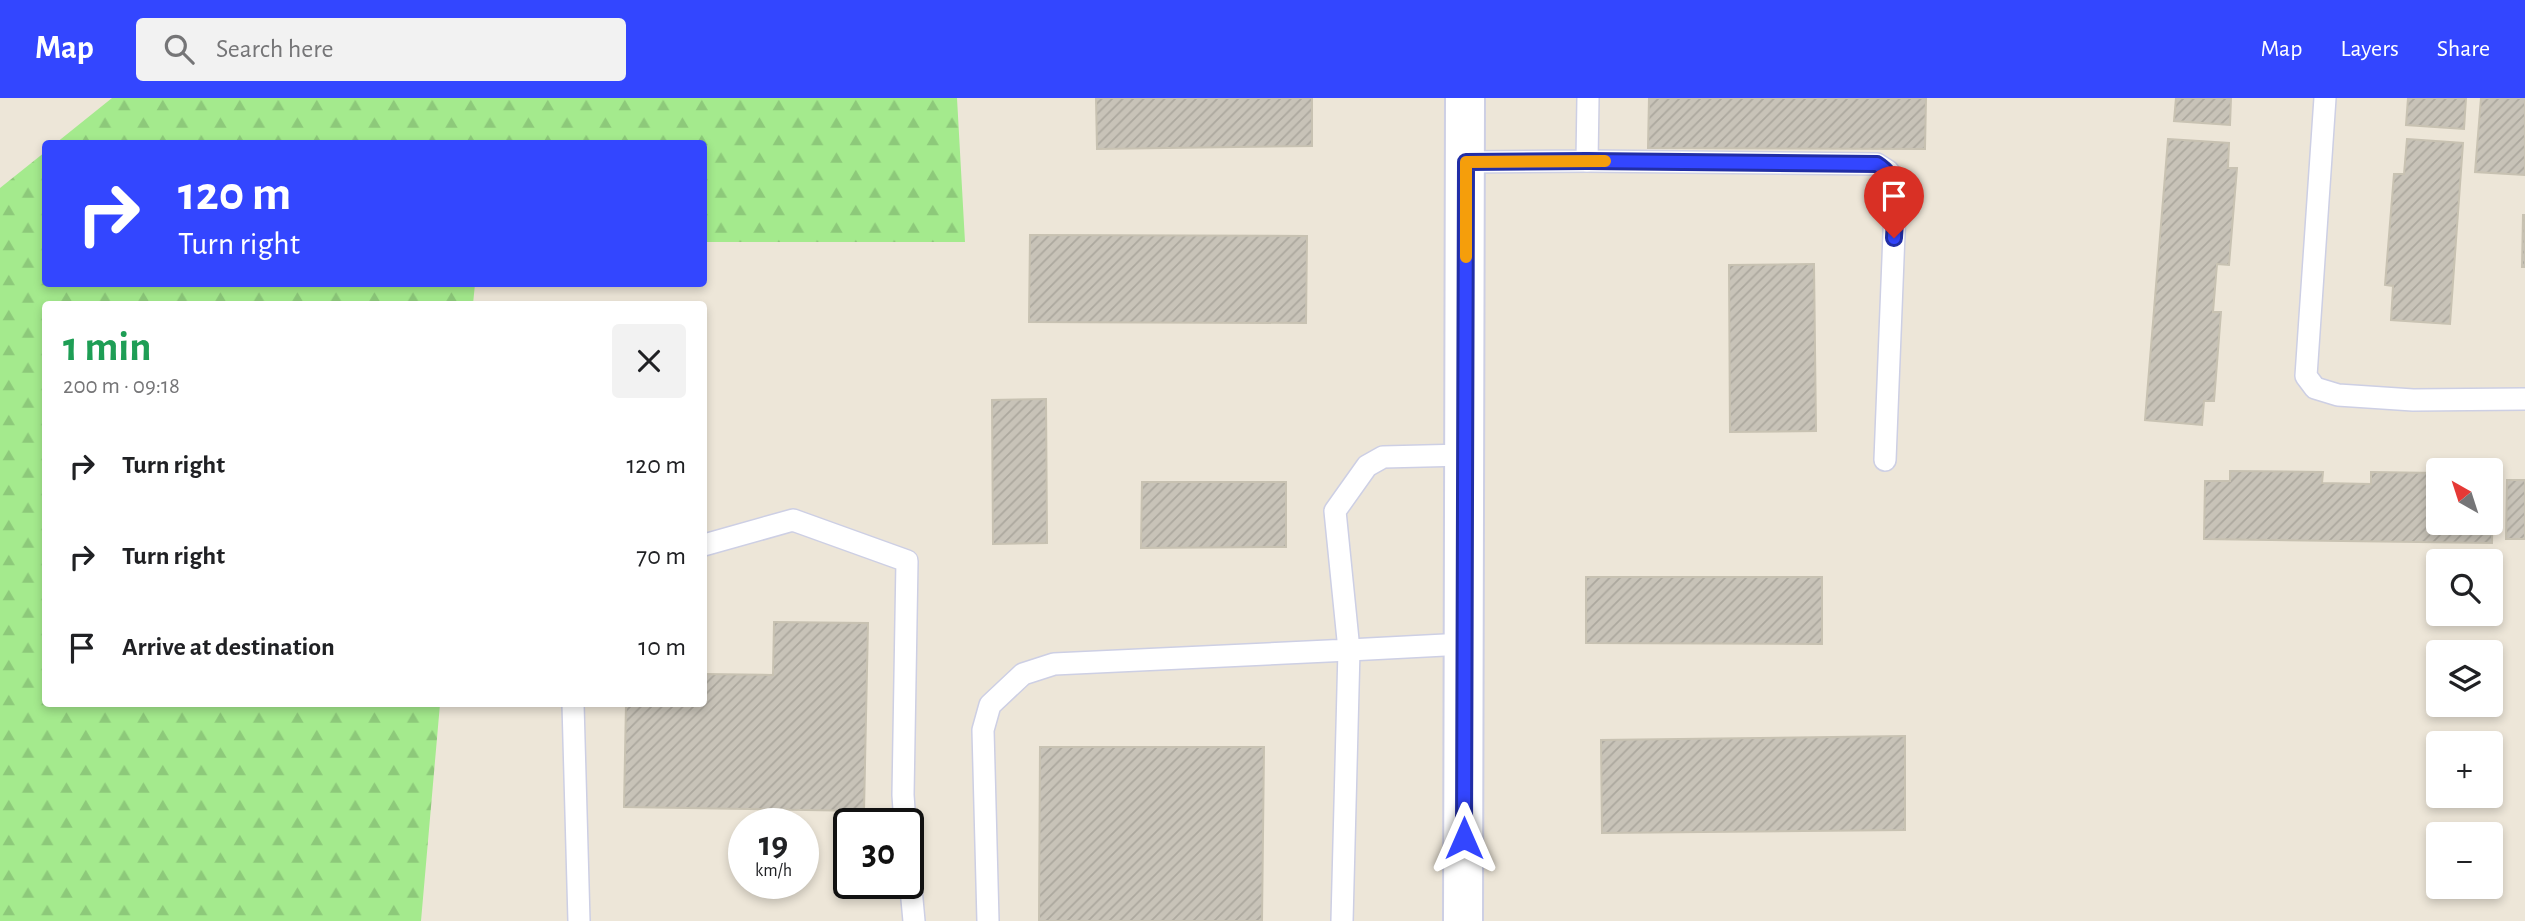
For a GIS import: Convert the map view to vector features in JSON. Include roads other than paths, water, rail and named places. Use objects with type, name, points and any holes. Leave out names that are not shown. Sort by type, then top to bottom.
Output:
[{"type":"street","points":[[1464,921],[1465,98]]},
{"type":"lane","points":[[1587,161],[1588,98]]},
{"type":"lane","points":[[2325,98],[2306,376],[2315,388],[2338,395],[2413,400],[2525,399]]},
{"type":"lane","points":[[1466,162],[1877,164],[1888,171],[1896,183],[1885,460]]},
{"type":"lane","points":[[1342,921],[1349,650],[1335,511],[1367,466],[1383,457],[1465,455]]},
{"type":"lane","points":[[707,544],[793,520],[906,561],[904,808]]},
{"type":"lane","points":[[988,921],[983,730],[990,705],[1023,674],[1054,664],[1464,644]]},
{"type":"lane","points":[[573,707],[579,921]]},
{"type":"lane","points":[[912,899],[914,921]]}]
